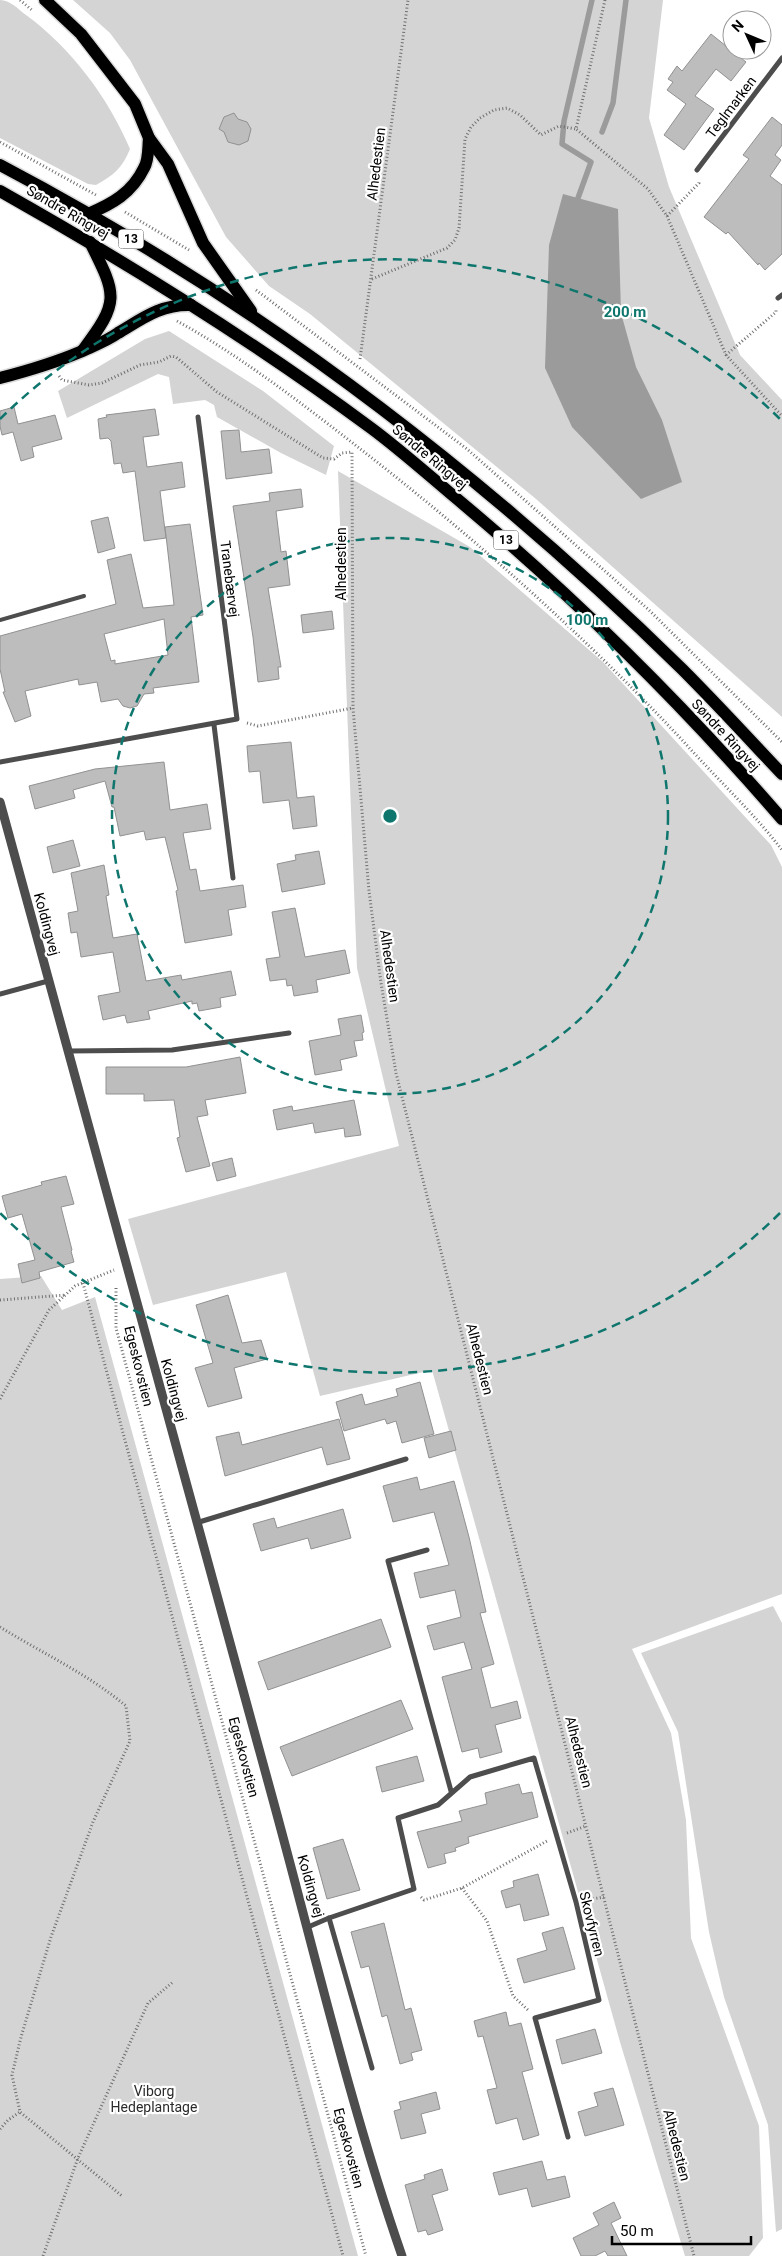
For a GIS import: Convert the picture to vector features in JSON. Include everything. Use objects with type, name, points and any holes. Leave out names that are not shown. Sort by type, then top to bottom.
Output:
[{"type":"main road","points":[[45,0],[81,34],[135,104],[149,138],[168,164],[203,243],[257,319]]},
{"type":"main road","points":[[88,214],[112,204],[129,190],[145,167],[149,138]]},
{"type":"main road","name":"Søndre Ringvej","points":[[0,165],[88,214],[178,268],[257,319],[431,446],[498,501],[586,578],[683,670],[782,774]]},
{"type":"main road","name":"Søndre Ringvej","points":[[0,191],[90,242],[192,305],[372,429],[552,581],[698,725],[782,819]]},
{"type":"main road","points":[[81,352],[103,323],[110,302],[109,279],[90,242]]},
{"type":"main road","points":[[0,378],[81,352],[116,335],[155,311],[168,306],[192,305]]},
{"type":"street","name":"Teglmarken","points":[[697,170],[782,58]]},
{"type":"street","name":"Tranebærvej","points":[[198,417],[237,719]]},
{"type":"street","points":[[0,762],[214,725],[237,719]]},
{"type":"street","points":[[214,725],[233,878]]},
{"type":"street","name":"Koldingvej","points":[[0,802],[360,2123],[402,2256]]},
{"type":"street","points":[[0,994],[48,981]]},
{"type":"street","points":[[69,1051],[172,1050],[288,1032]]},
{"type":"street","points":[[195,1523],[406,1459]]},
{"type":"street","points":[[427,1550],[388,1561],[452,1791]]},
{"type":"street","name":"Skovfyrren","points":[[414,1889],[398,1818],[438,1804],[470,1777],[534,1758],[576,1902],[599,2000],[535,2018]]},
{"type":"street","points":[[308,1927],[414,1889]]},
{"type":"street","points":[[329,1918],[372,2068]]},
{"type":"street","points":[[535,2018],[568,2137]]},
{"type":"lane","points":[[0,620],[84,596]]},
{"type":"path","points":[[20,0],[34,12]]},
{"type":"path","name":"Alhedestien","points":[[360,360],[408,0]]},
{"type":"path","points":[[576,129],[605,0]]},
{"type":"path","points":[[372,279],[447,248],[455,240],[459,228],[465,139],[480,118],[494,110],[507,108],[520,115],[541,135],[545,135],[559,126],[576,129],[648,189],[667,216],[726,355],[782,416]]},
{"type":"path","points":[[667,216],[699,183],[697,170]]},
{"type":"path","points":[[88,190],[99,191]]},
{"type":"path","points":[[726,355],[776,312],[780,297]]},
{"type":"path","points":[[171,320],[177,321],[200,333],[315,414],[435,507],[539,597],[654,710],[782,850]]},
{"type":"path","name":"Alhedestien","points":[[59,376],[62,380],[89,385],[102,383],[140,365],[160,362],[171,356],[176,357],[217,392],[323,458],[334,459],[342,453],[352,452],[353,708],[369,891],[381,984],[396,1073],[694,2256]]},
{"type":"path","points":[[237,719],[258,726],[353,708]]},
{"type":"path","points":[[0,1399],[50,1310],[75,1286],[126,1265]]},
{"type":"path","name":"Egeskovstien","points":[[126,1265],[116,1281],[116,1328],[366,2256]]},
{"type":"path","points":[[83,1283],[343,2256]]},
{"type":"path","points":[[0,1300],[66,1295]]},
{"type":"path","points":[[0,1627],[35,1649],[104,1687],[126,1706],[130,1741],[93,1822],[48,1946],[12,2074],[20,2112],[122,2196]]},
{"type":"path","points":[[414,1889],[424,1900],[462,1888],[557,1836],[586,1826]]},
{"type":"path","points":[[462,1888],[487,1921],[513,1996],[535,2018]]},
{"type":"path","points":[[576,1902],[604,1897]]},
{"type":"path","points":[[43,2256],[78,2158],[148,2003],[173,1982]]},
{"type":"path","points":[[0,2129],[8,2120],[20,2112]]},
{"type":"green space","points":[[0,0],[11,3],[42,28],[73,58],[99,92],[121,130],[130,149],[117,170],[96,185],[88,184],[0,138]]},
{"type":"green space","points":[[73,0],[663,0],[649,118],[669,187],[740,355],[782,400],[782,717],[536,499],[310,314],[269,286],[226,237],[130,60],[110,33]]},
{"type":"green space","points":[[169,331],[263,391],[334,446],[326,475],[281,453],[217,417],[214,405],[205,400],[173,404],[169,377],[158,374],[67,418],[58,391],[145,339]]},
{"type":"green space","points":[[338,471],[470,547],[603,662],[771,845],[782,867],[782,1594],[632,1649],[671,1733],[686,1820],[691,1938],[759,2126],[763,2238],[749,2256],[685,2256],[620,2042],[432,1370],[320,1396],[286,1272],[153,1305],[128,1219],[399,1146],[357,968]]},
{"type":"green space","name":"Viborg Hedeplantage","points":[[41,1276],[62,1310],[95,1297],[358,2256],[0,2256],[0,1279]]},
{"type":"green space","points":[[773,1606],[782,1623],[782,2229],[776,2232],[768,2125],[724,1997],[709,1932],[678,1732],[641,1653]]},
{"type":"shaded area","points":[[563,194],[618,209],[621,313],[636,367],[662,420],[682,482],[641,499],[572,427],[545,368],[549,245]]},
{"type":"building","points":[[711,34],[722,43],[722,60],[744,60],[746,62],[731,81],[716,69],[695,96],[714,109],[684,150],[664,135],[686,104],[667,90],[673,82],[668,79],[677,66],[682,71]]},
{"type":"building","points":[[234,113],[238,119],[247,122],[251,129],[248,141],[239,145],[228,142],[224,132],[219,129],[224,117]]},
{"type":"building","points":[[772,117],[782,125],[782,145],[775,155],[781,160],[770,176],[782,185],[782,254],[765,270],[759,263],[758,265],[728,232],[726,234],[704,217],[749,159],[743,155]]},
{"type":"building","points":[[14,407],[18,424],[55,415],[62,439],[32,447],[34,457],[21,461],[13,432],[2,435],[0,426],[0,411]]},
{"type":"building","points":[[155,409],[159,435],[143,437],[147,467],[182,462],[185,487],[160,491],[166,538],[144,541],[135,471],[123,473],[121,463],[114,464],[111,441],[108,438],[100,439],[98,419],[107,417],[106,415]]},
{"type":"building","points":[[239,430],[241,452],[269,449],[272,473],[226,479],[221,431]]},
{"type":"building","points":[[301,489],[303,507],[276,511],[281,552],[286,551],[290,585],[268,588],[281,667],[278,667],[279,679],[258,682],[233,506],[270,501],[269,493]]},
{"type":"building","points":[[108,517],[115,548],[98,553],[91,521]]},
{"type":"building","points":[[190,524],[203,615],[191,617],[199,682],[153,688],[154,693],[144,694],[137,706],[130,708],[123,706],[118,699],[101,702],[97,682],[79,685],[78,679],[25,691],[31,716],[15,722],[3,692],[5,692],[0,669],[0,636],[116,604],[107,560],[131,554],[143,608],[174,605],[165,527]],"holes":[[[164,619],[168,655],[115,664],[115,660],[111,661],[104,634]]]},
{"type":"building","points":[[332,611],[334,629],[303,633],[301,615]]},
{"type":"building","points":[[291,742],[297,798],[314,796],[317,826],[293,829],[289,800],[263,803],[260,771],[249,772],[247,746]]},
{"type":"building","points":[[164,762],[170,810],[207,804],[211,829],[183,833],[190,870],[196,869],[200,891],[243,885],[246,907],[228,910],[232,935],[185,943],[176,891],[178,890],[165,837],[146,840],[144,831],[120,836],[114,807],[112,807],[105,781],[73,790],[75,798],[35,809],[29,786],[95,769]]},
{"type":"building","points":[[73,840],[80,866],[53,873],[47,847]]},
{"type":"building","points":[[319,851],[325,884],[282,892],[277,864],[296,860],[295,855]]},
{"type":"building","points":[[104,865],[109,895],[106,896],[113,938],[137,934],[146,981],[181,975],[182,980],[231,971],[236,995],[220,998],[221,1007],[199,1011],[197,1003],[192,1004],[192,1001],[148,1011],[150,1019],[127,1023],[125,1015],[103,1020],[98,996],[120,992],[113,952],[81,957],[77,932],[71,933],[68,913],[78,911],[71,873]]},
{"type":"building","points":[[295,908],[305,957],[345,950],[350,973],[316,980],[318,992],[294,996],[292,985],[287,986],[286,979],[270,981],[266,959],[280,957],[272,912]]},
{"type":"building","points":[[361,1015],[364,1032],[362,1033],[363,1040],[354,1041],[357,1056],[340,1060],[342,1070],[315,1075],[309,1041],[341,1035],[338,1019]]},
{"type":"building","points":[[240,1057],[246,1093],[205,1100],[208,1115],[197,1117],[210,1166],[186,1172],[177,1138],[180,1137],[174,1100],[144,1101],[144,1094],[106,1094],[106,1067],[186,1067]]},
{"type":"building","points":[[354,1100],[361,1135],[345,1137],[344,1128],[315,1133],[313,1123],[277,1130],[273,1110],[292,1106],[293,1111]]},
{"type":"building","points":[[232,1158],[236,1176],[217,1181],[212,1163]]},
{"type":"building","points":[[66,1176],[74,1204],[61,1207],[74,1262],[39,1272],[40,1278],[22,1283],[18,1264],[35,1260],[22,1214],[8,1218],[2,1196],[42,1185],[41,1182]]},
{"type":"building","points":[[228,1295],[242,1343],[261,1340],[267,1359],[234,1368],[242,1398],[208,1407],[195,1368],[213,1363],[196,1305]]},
{"type":"building","points":[[420,1382],[434,1434],[402,1443],[396,1421],[387,1424],[385,1419],[344,1431],[336,1402],[362,1394],[365,1405],[398,1396],[396,1389]]},
{"type":"building","points":[[339,1419],[350,1459],[327,1465],[322,1447],[225,1476],[216,1437],[239,1432],[242,1445]]},
{"type":"building","points":[[451,1431],[456,1450],[429,1458],[424,1438]]},
{"type":"building","points":[[417,1477],[420,1490],[454,1481],[486,1612],[480,1613],[494,1664],[481,1668],[491,1708],[517,1701],[521,1718],[495,1725],[502,1752],[480,1758],[478,1748],[462,1752],[442,1677],[472,1669],[464,1642],[434,1650],[427,1626],[461,1617],[455,1590],[420,1598],[414,1573],[449,1565],[434,1512],[393,1522],[383,1486]]},
{"type":"building","points":[[343,1509],[351,1538],[311,1549],[308,1538],[261,1551],[253,1524],[274,1518],[277,1528]]},
{"type":"building","points":[[381,1619],[391,1647],[268,1690],[258,1662]]},
{"type":"building","points":[[401,1700],[413,1729],[292,1776],[280,1747]]},
{"type":"building","points":[[417,1756],[424,1781],[382,1792],[376,1767]]},
{"type":"building","points":[[519,1784],[522,1794],[532,1792],[538,1817],[468,1837],[469,1843],[455,1848],[456,1851],[444,1854],[446,1863],[428,1868],[417,1832],[462,1821],[459,1811],[487,1804],[485,1793]]},
{"type":"building","points":[[343,1839],[360,1890],[327,1899],[313,1848]]},
{"type":"building","points":[[538,1874],[549,1915],[524,1921],[520,1904],[506,1908],[501,1891],[514,1887],[513,1881]]},
{"type":"building","points":[[384,1923],[405,2010],[411,2008],[422,2050],[411,2053],[413,2060],[400,2064],[387,2015],[382,2017],[369,1966],[361,1968],[351,1932]]},
{"type":"building","points":[[563,1927],[575,1969],[524,1983],[517,1959],[547,1950],[542,1933]]},
{"type":"building","points":[[506,2012],[509,2026],[521,2023],[533,2069],[522,2072],[539,2135],[523,2140],[517,2118],[496,2124],[487,2090],[497,2088],[483,2036],[478,2037],[474,2021]]},
{"type":"building","points":[[595,2029],[602,2053],[562,2064],[556,2040]]},
{"type":"building","points":[[613,2088],[624,2125],[585,2136],[578,2112],[598,2106],[594,2093]]},
{"type":"building","points":[[436,2092],[440,2109],[421,2114],[426,2133],[401,2139],[394,2111],[401,2109],[399,2102]]},
{"type":"building","points":[[542,2161],[547,2180],[565,2176],[570,2197],[532,2207],[527,2188],[499,2195],[493,2173]]},
{"type":"building","points":[[442,2169],[448,2190],[432,2195],[443,2230],[428,2235],[426,2230],[418,2232],[405,2185],[425,2179],[424,2175]]},
{"type":"building","points":[[614,2202],[621,2218],[611,2223],[627,2256],[608,2256],[605,2251],[595,2256],[581,2256],[573,2238],[599,2225],[593,2213]]},
{"type":"waterway","points":[[578,198],[591,162],[562,144],[564,121],[592,0]]},
{"type":"waterway","points":[[602,132],[613,103],[626,0]]}]
